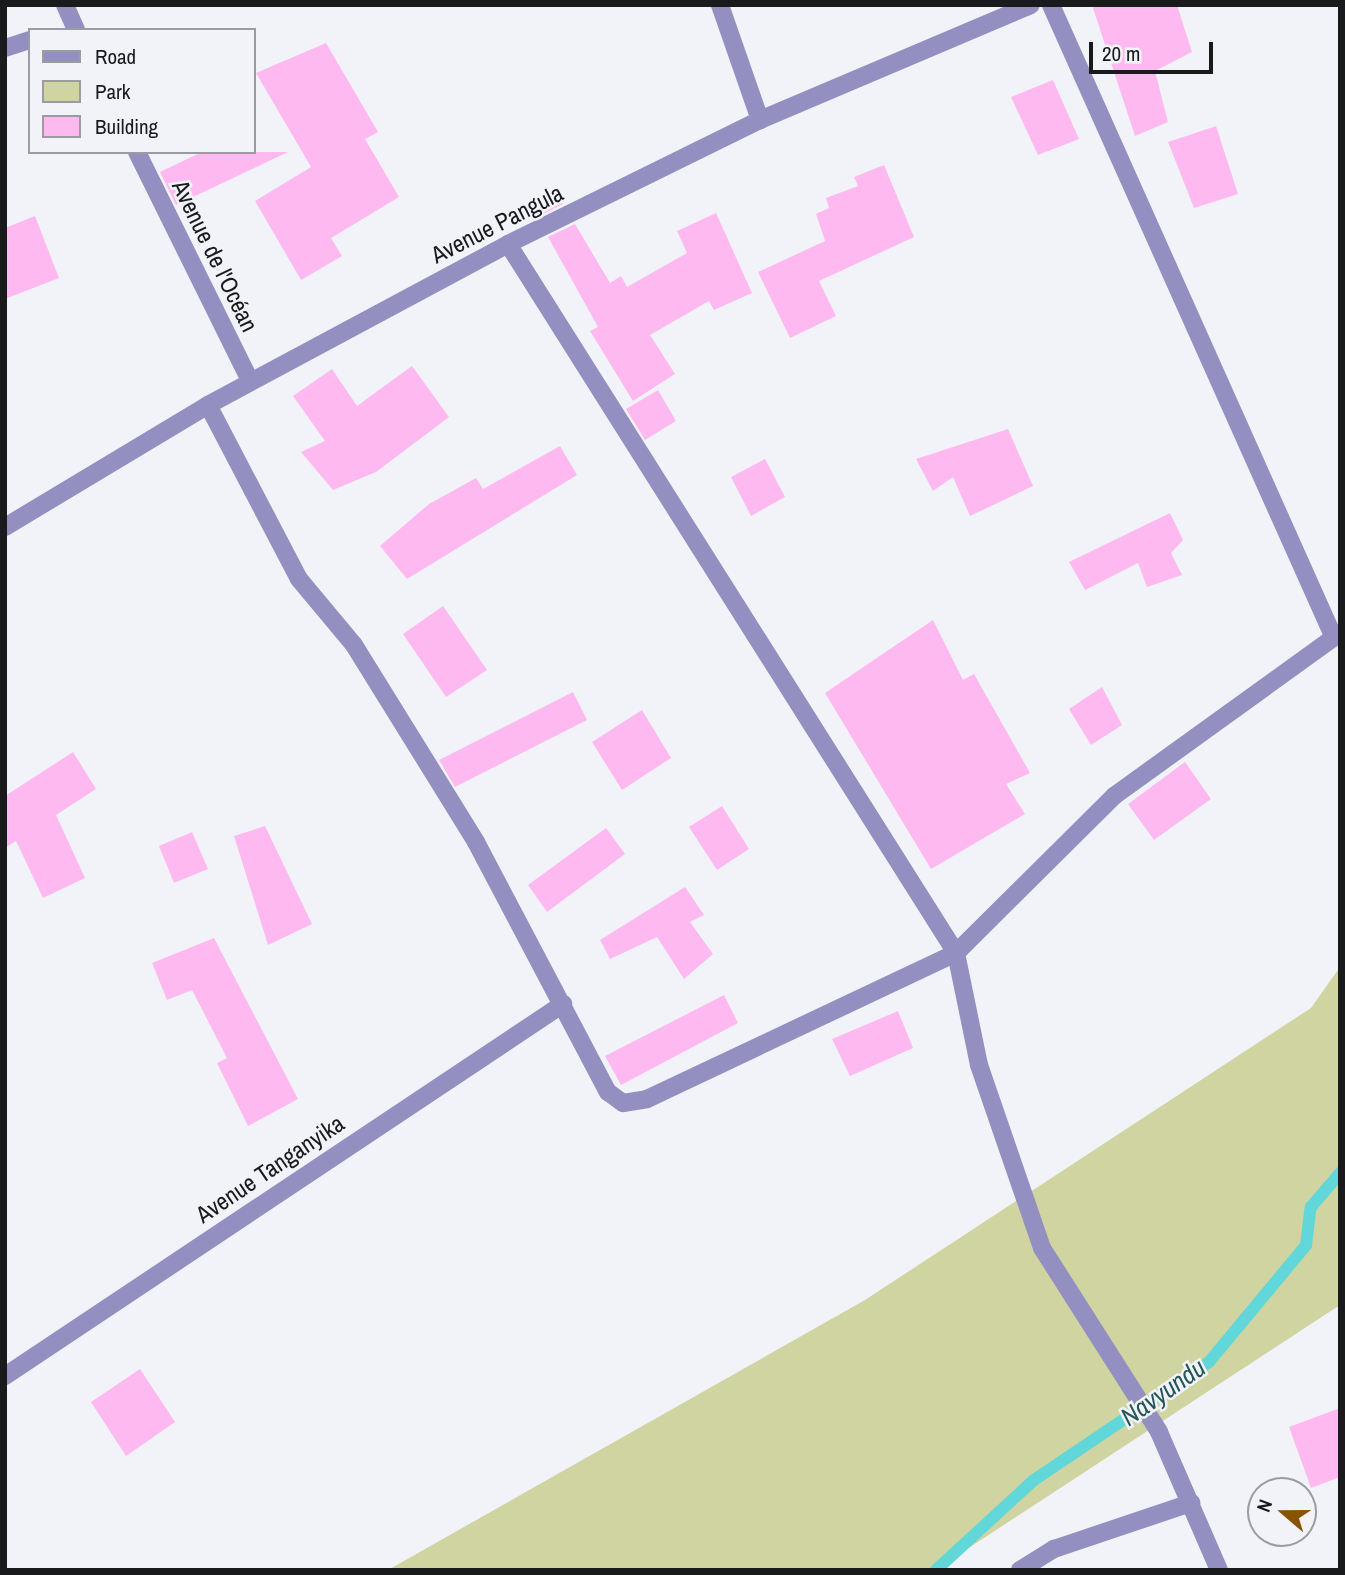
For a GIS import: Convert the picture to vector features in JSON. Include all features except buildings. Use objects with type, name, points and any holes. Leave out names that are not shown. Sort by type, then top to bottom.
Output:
[{"type":"street","points":[[65,5],[70,28]]},
{"type":"street","points":[[720,5],[760,120]]},
{"type":"street","name":"Avenue Pangula","points":[[5,527],[250,381],[508,244],[760,120],[1031,5]]},
{"type":"street","points":[[208,405],[299,579],[368,668],[476,842],[608,1093],[634,1104],[956,953],[1114,796],[1337,636],[1051,5]]},
{"type":"street","points":[[5,48],[28,41]]},
{"type":"street","name":"Avenue de l'Océan","points":[[138,154],[250,381]]},
{"type":"street","points":[[508,244],[956,953],[979,1065],[1042,1248],[1125,1384],[1159,1432],[1219,1570]]},
{"type":"street","name":"Avenue Tanganyika","points":[[5,1376],[563,1004]]},
{"type":"street","points":[[1020,1570],[1054,1549],[1191,1503]]},
{"type":"green space","points":[[1340,967],[1340,1305],[935,1570],[388,1570],[865,1300],[1311,1008]]},
{"type":"waterway","name":"Navyundu","points":[[936,1570],[1034,1480],[1209,1362],[1306,1245],[1311,1207],[1340,1173]]}]
